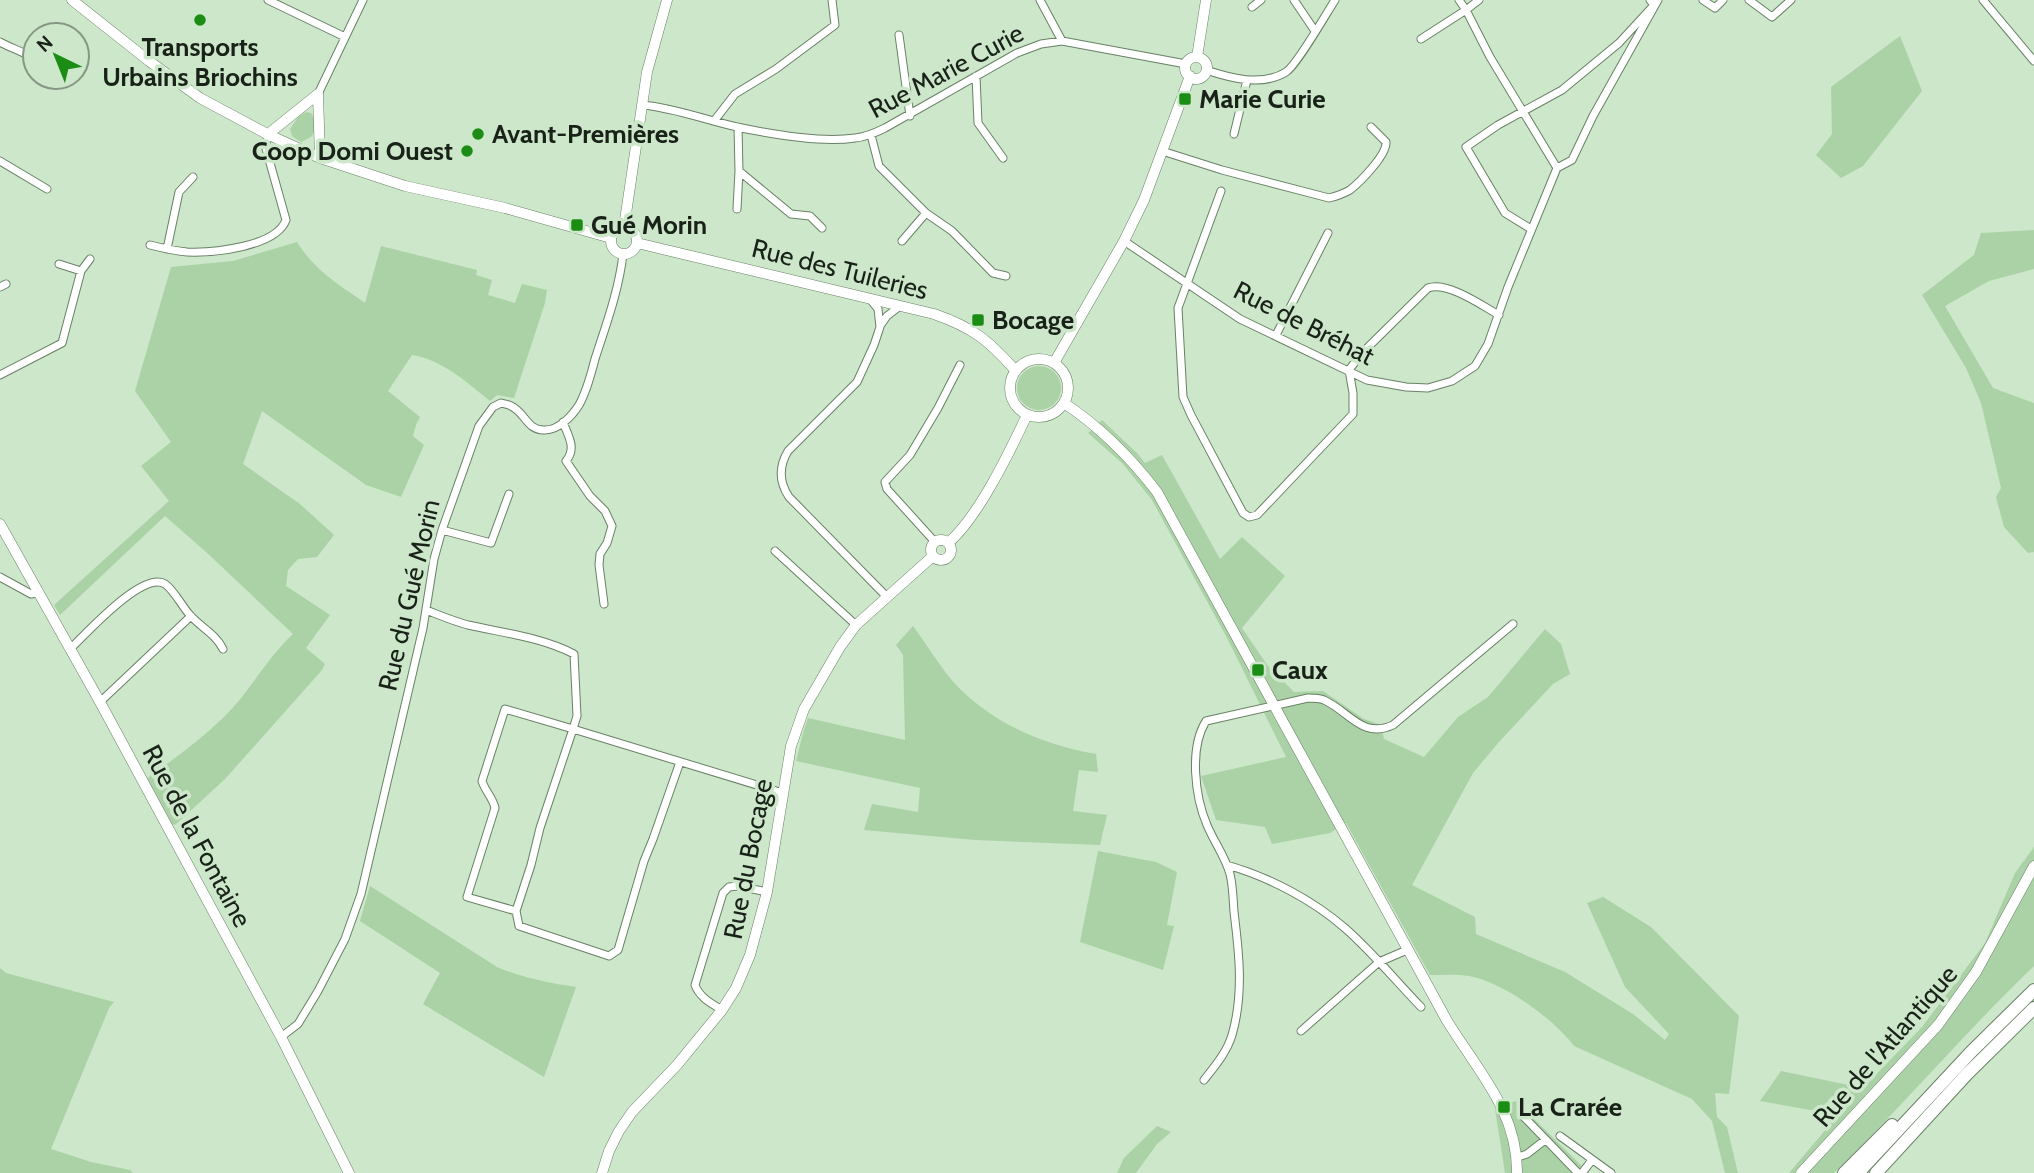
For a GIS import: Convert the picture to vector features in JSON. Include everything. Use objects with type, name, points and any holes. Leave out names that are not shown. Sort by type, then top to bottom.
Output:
[{"type":"highway","points":[[1858,1173],[1995,1027],[2034,990]]},
{"type":"highway","points":[[1876,1173],[2034,1008]]},
{"type":"highway","points":[[1844,1173],[1901,1116],[1928,1097]]},
{"type":"highway","points":[[1887,1173],[1923,1123]]},
{"type":"street","points":[[72,0],[200,98],[269,135],[320,158],[405,186],[505,208],[611,238]]},
{"type":"street","points":[[268,0],[345,37]]},
{"type":"street","points":[[150,245],[205,252],[269,239],[283,228],[286,220],[265,145],[272,131],[318,94],[363,0]]},
{"type":"street","points":[[624,227],[647,72],[667,0]]},
{"type":"street","points":[[714,121],[735,94],[776,69],[835,25],[832,0]]},
{"type":"street","points":[[1040,0],[1062,41]]},
{"type":"street","points":[[1197,57],[1206,0]]},
{"type":"street","points":[[1252,7],[1261,0]]},
{"type":"street","points":[[1294,0],[1315,31]]},
{"type":"street","points":[[1206,70],[1247,80],[1268,79],[1287,72],[1335,0]]},
{"type":"street","points":[[1459,0],[1557,169]]},
{"type":"street","points":[[1421,39],[1479,0]]},
{"type":"street","points":[[1703,0],[1715,8],[1723,0]]},
{"type":"street","points":[[1749,0],[1772,18],[1791,0]]},
{"type":"street","points":[[1983,0],[2034,61]]},
{"type":"street","points":[[1531,229],[1505,213],[1465,146],[1562,90],[1619,43],[1654,2]]},
{"type":"street","name":"Rue de Bréhat","points":[[1124,241],[1240,320],[1367,380],[1428,388],[1452,381],[1475,366],[1488,345],[1508,287],[1557,169],[1572,160],[1654,2]]},
{"type":"street","points":[[899,35],[909,116]]},
{"type":"street","name":"Rue Marie Curie","points":[[643,105],[661,107],[738,127],[811,138],[853,138],[871,135],[909,116],[1017,52],[1041,44],[1062,41],[1186,64]]},
{"type":"street","points":[[0,42],[21,50]]},
{"type":"street","points":[[1197,57],[1205,62],[1206,70],[1201,77],[1190,76],[1186,71],[1186,64],[1197,57]]},
{"type":"street","points":[[976,76],[978,123],[1003,158]]},
{"type":"street","points":[[1054,363],[1144,201],[1190,76]]},
{"type":"street","points":[[1234,134],[1247,80]]},
{"type":"street","points":[[318,94],[320,158]]},
{"type":"street","points":[[737,209],[738,127]]},
{"type":"street","points":[[1162,151],[1329,198],[1349,191],[1387,147],[1386,142],[1371,127]]},
{"type":"street","points":[[871,135],[879,166],[926,213],[952,231],[993,273],[1006,276]]},
{"type":"street","points":[[0,161],[47,188]]},
{"type":"street","points":[[739,171],[791,214],[810,216],[822,228]]},
{"type":"street","points":[[167,249],[179,192],[193,177]]},
{"type":"street","points":[[1221,191],[1178,308],[1184,397],[1243,513],[1249,517],[1257,515],[1353,415],[1349,370],[1361,354],[1428,288],[1446,287],[1499,314]]},
{"type":"street","points":[[902,242],[926,213]]},
{"type":"street","points":[[624,227],[635,233],[637,243],[631,252],[623,254],[612,247],[611,238],[614,232],[624,227]]},
{"type":"street","points":[[1276,335],[1328,233]]},
{"type":"street","name":"Rue des Tuileries","points":[[637,243],[934,314],[971,329],[991,343],[1016,371]]},
{"type":"street","points":[[604,604],[600,554],[607,543],[612,526],[604,511],[566,461],[570,457],[571,440],[563,422],[579,405],[586,390],[607,323],[623,254]]},
{"type":"street","points":[[0,375],[62,343],[80,271],[90,259]]},
{"type":"street","points":[[59,264],[80,271]]},
{"type":"street","points":[[870,298],[878,309],[880,327]]},
{"type":"street","points":[[887,597],[789,497],[781,478],[783,458],[857,382],[880,327],[887,316],[900,306]]},
{"type":"street","points":[[1034,359],[1054,363],[1063,371],[1068,381],[1068,393],[1064,403],[1057,411],[1047,416],[1027,415],[1018,409],[1012,400],[1011,380],[1024,363],[1034,359]]},
{"type":"street","points":[[934,542],[887,489],[885,482],[910,455],[960,365]]},
{"type":"street","name":"Rue du Gué Morin","points":[[281,1037],[298,1024],[318,991],[345,940],[361,894],[423,628],[434,559],[479,426],[493,407],[501,403],[512,406],[534,428],[554,428],[563,422]]},
{"type":"street","points":[[1064,403],[1091,423],[1137,465],[1157,492],[1407,950],[1465,1052],[1499,1101],[1513,1131],[1518,1157],[1517,1173]]},
{"type":"street","points":[[948,543],[989,488],[1027,415]]},
{"type":"street","points":[[442,530],[491,543],[509,494]]},
{"type":"street","name":"Rue de la Fontaine","points":[[0,524],[100,702],[281,1037],[349,1173]]},
{"type":"street","points":[[943,540],[948,543],[950,548],[947,557],[941,559],[933,556],[931,550],[934,542],[943,540]]},
{"type":"street","points":[[775,551],[856,625]]},
{"type":"street","name":"Rue du Bocage","points":[[602,1173],[619,1130],[632,1112],[677,1065],[722,1010],[736,988],[750,955],[767,892],[790,746],[804,709],[856,625],[933,556]]},
{"type":"street","points":[[0,578],[31,594],[37,593]]},
{"type":"street","points":[[70,649],[141,585],[153,581],[164,584],[191,616],[218,639],[223,649]]},
{"type":"street","points":[[426,610],[463,624],[538,640],[574,654],[577,716],[516,911],[519,926],[609,956],[618,950],[644,861],[680,762]]},
{"type":"street","points":[[100,702],[191,616]]},
{"type":"street","points":[[1204,1080],[1222,1058],[1231,1037],[1240,977],[1230,877],[1227,865],[1207,825],[1195,770],[1199,733],[1206,721],[1308,698],[1322,699],[1366,728],[1380,731],[1393,725],[1513,624]]},
{"type":"street","points":[[516,911],[467,897],[495,808],[482,781],[505,709],[783,793]]},
{"type":"street","points":[[1227,865],[1248,871],[1308,901],[1346,929],[1421,1007]]},
{"type":"street","name":"Rue de l'Atlantique","points":[[1801,1173],[1938,1025],[1976,972],[2034,866]]},
{"type":"street","points":[[722,1010],[707,1001],[695,985],[723,893],[729,887],[738,886],[767,892]]},
{"type":"street","points":[[1301,1031],[1379,962],[1407,950]]},
{"type":"street","points":[[1522,1115],[1580,1173],[1592,1160]]},
{"type":"street","points":[[1560,1136],[1611,1173]]},
{"type":"street","points":[[1518,1157],[1527,1154],[1545,1140]]},
{"type":"green space","points":[[1900,36],[1922,91],[1863,166],[1841,178],[1816,155],[1832,134],[1831,87]]},
{"type":"green space","points":[[306,112],[313,116],[315,128],[311,137],[301,142],[292,136],[290,129],[298,117]]},
{"type":"green space","points":[[2034,230],[2034,269],[1989,281],[1945,306],[1993,388],[2034,403],[2034,552],[2028,553],[2004,527],[1996,497],[2001,488],[1981,403],[1966,368],[1922,295],[1974,255],[1981,233]]},
{"type":"green space","points":[[297,242],[319,269],[365,303],[381,246],[477,270],[476,275],[492,280],[488,295],[515,303],[522,284],[547,290],[545,303],[514,398],[497,395],[490,401],[444,367],[412,355],[388,391],[420,417],[413,436],[424,445],[401,497],[366,485],[262,411],[243,464],[300,504],[334,535],[317,557],[298,559],[288,570],[286,586],[330,615],[306,648],[325,664],[225,779],[175,825],[170,823],[145,780],[195,743],[223,718],[293,634],[165,516],[60,615],[54,605],[169,501],[141,466],[171,442],[135,391],[171,267],[233,261]]},
{"type":"green space","points":[[1039,366],[1055,372],[1061,388],[1055,404],[1039,410],[1023,404],[1017,388],[1023,372]]},
{"type":"green space","points":[[1102,420],[1145,463],[1162,455],[1220,559],[1242,537],[1285,576],[1242,628],[1268,666],[1294,692],[1323,691],[1364,719],[1381,725],[1384,739],[1424,757],[1458,717],[1488,697],[1545,629],[1561,644],[1570,674],[1553,684],[1473,773],[1412,885],[1475,917],[1476,934],[1565,972],[1633,1014],[1665,1040],[1669,1034],[1625,987],[1587,903],[1603,897],[1651,927],[1739,1016],[1729,1094],[1715,1093],[1717,1117],[1727,1127],[1738,1173],[1725,1173],[1712,1121],[1692,1099],[1574,1046],[1527,1003],[1497,986],[1469,976],[1430,975],[1346,823],[1330,833],[1272,844],[1265,827],[1216,820],[1201,776],[1286,757],[1227,638],[1152,500],[1123,464],[1088,433]]},
{"type":"green space","points":[[913,626],[958,687],[988,712],[1040,739],[1096,754],[1098,772],[1079,770],[1073,811],[1107,815],[1100,845],[975,840],[864,830],[872,804],[918,812],[920,788],[796,761],[808,718],[905,740],[903,655],[896,645]]},
{"type":"green space","points":[[2034,847],[2034,966],[1834,1173],[1789,1173],[1838,1115],[1760,1101],[1781,1071],[1863,1088],[1922,1027],[1985,943],[2015,873]]},
{"type":"green space","points":[[1098,851],[1156,862],[1177,872],[1167,925],[1174,926],[1163,970],[1080,942]]},
{"type":"green space","points":[[370,886],[497,967],[536,980],[576,987],[544,1077],[423,1004],[440,973],[360,921]]},
{"type":"green space","points":[[0,968],[6,973],[114,1002],[109,1008],[51,1149],[133,1173],[0,1173]]},
{"type":"green space","points":[[1516,1101],[1589,1173],[1505,1173],[1495,1109]]},
{"type":"green space","points":[[1157,1126],[1171,1132],[1157,1144],[1136,1173],[1117,1173],[1124,1158]]},
{"type":"place","name":"Transports Urbains Briochins","points":[[200,20]]},
{"type":"place","name":"Marie Curie","points":[[1185,99]]},
{"type":"place","name":"Avant-Premières","points":[[478,134]]},
{"type":"place","name":"Coop Domi Ouest","points":[[467,151]]},
{"type":"place","name":"Gué Morin","points":[[577,225]]},
{"type":"place","name":"Bocage","points":[[978,320]]},
{"type":"place","name":"Caux","points":[[1258,670]]},
{"type":"place","name":"La Crarée","points":[[1504,1107]]}]
